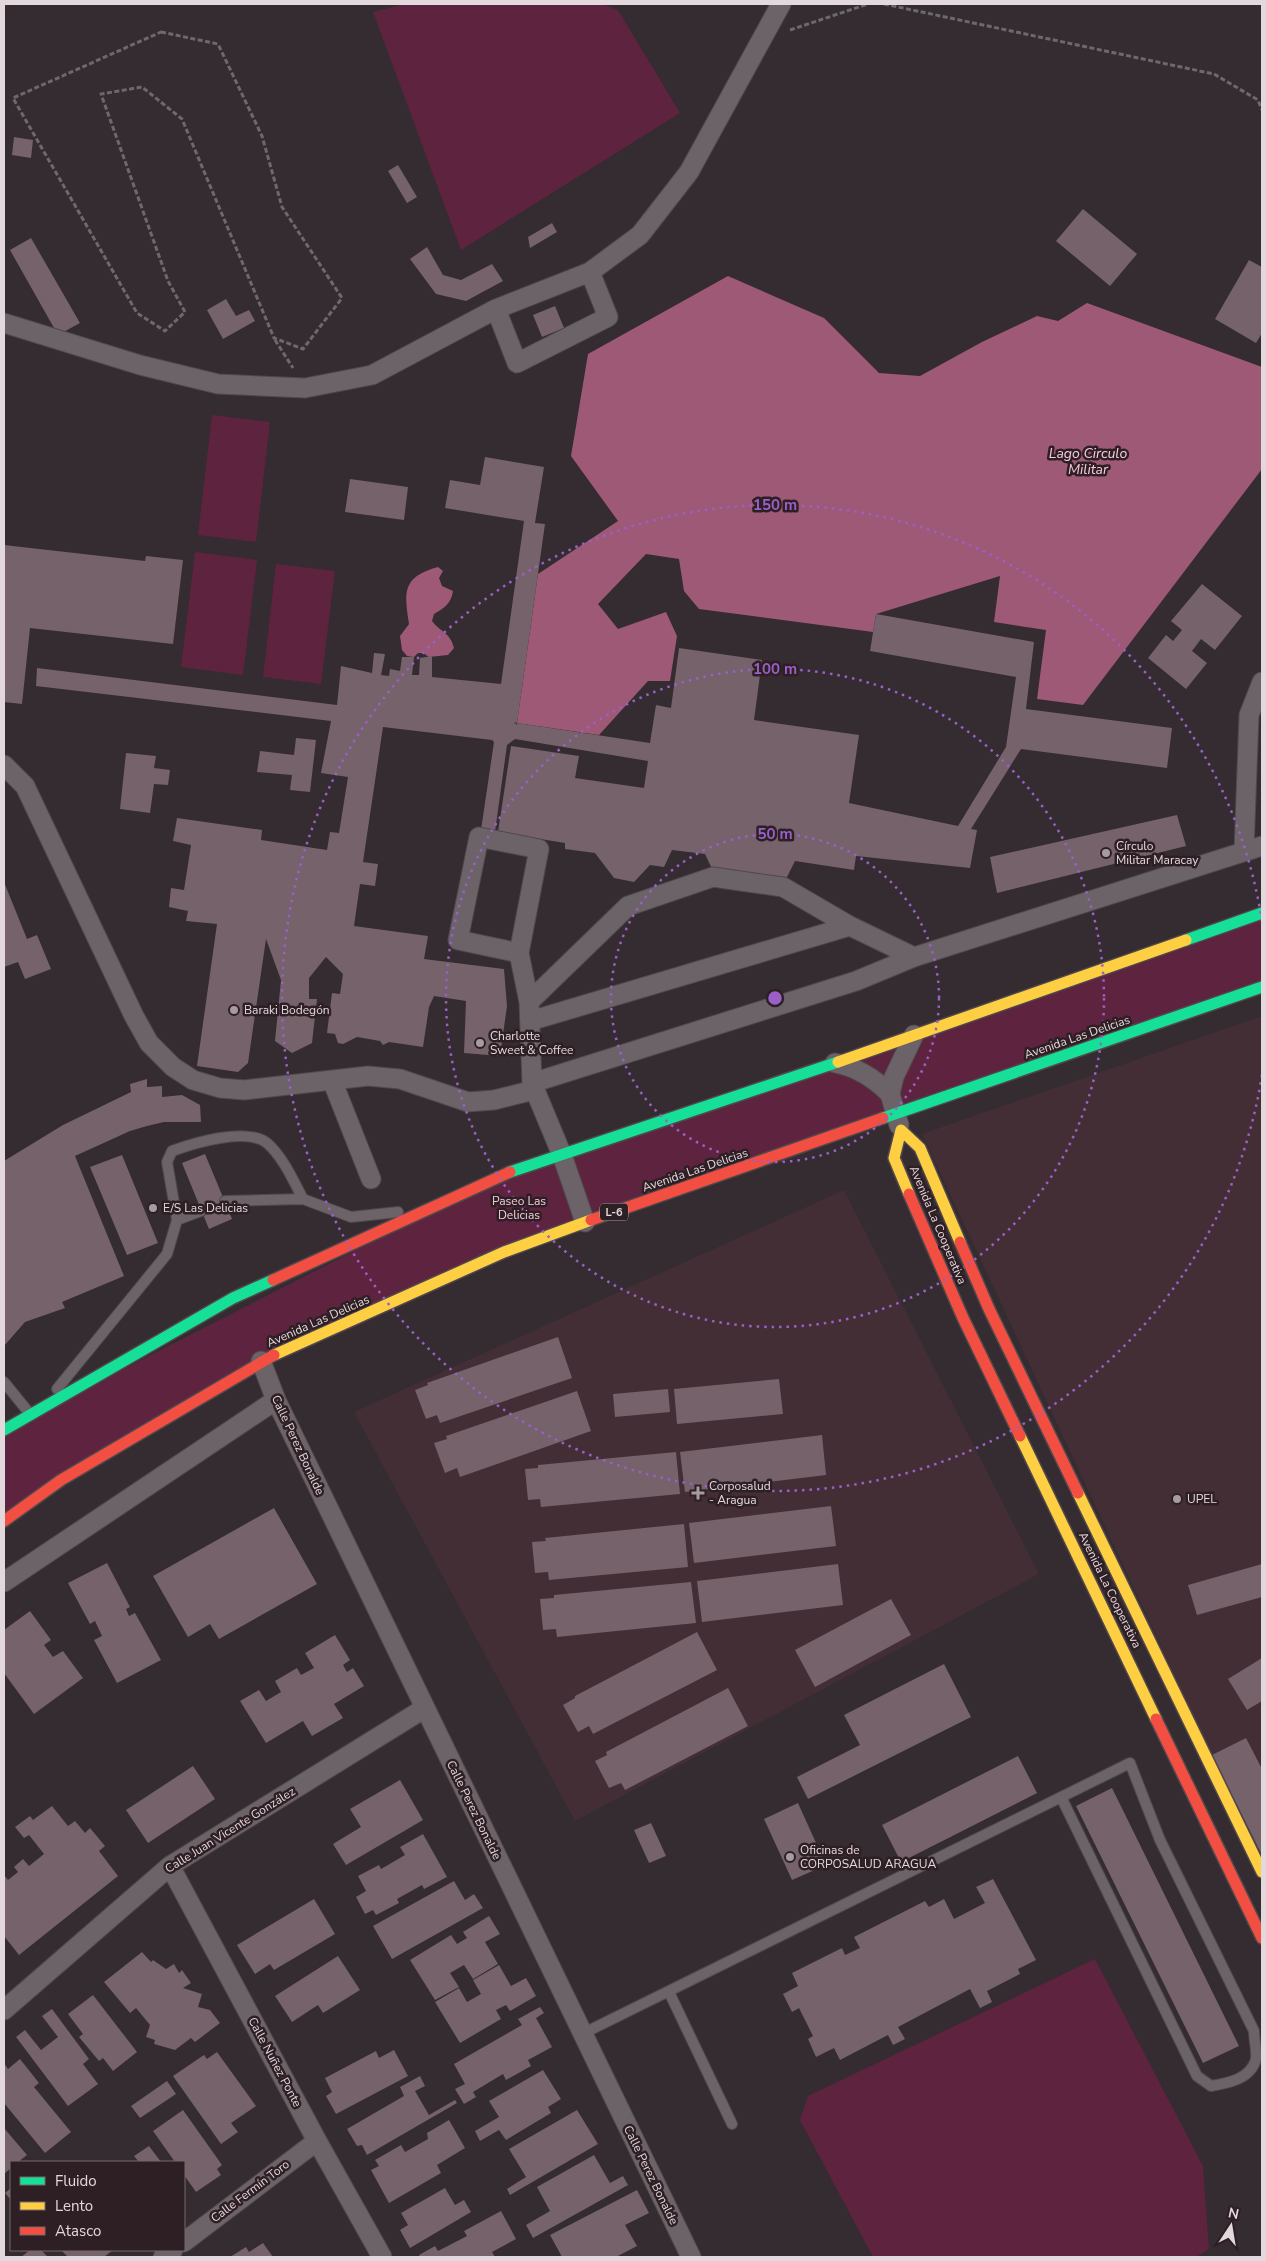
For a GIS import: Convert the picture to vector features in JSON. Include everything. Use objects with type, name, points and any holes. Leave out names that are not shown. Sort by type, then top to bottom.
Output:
[{"type":"main road","points":[[4,1430],[232,1298],[505,1174],[835,1063],[1262,913]]},
{"type":"main road","name":"Avenida Las Delicias","points":[[4,1521],[61,1480],[261,1361],[504,1252],[585,1222],[898,1123],[1262,986]]},
{"type":"main road","name":"Avenida La Cooperativa","points":[[898,1123],[920,1148],[989,1309],[1262,1872]]},
{"type":"main road","name":"Avenida La Cooperativa","points":[[898,1123],[894,1158],[963,1318],[1262,1938]]},
{"type":"street","points":[[4,323],[140,364],[218,384],[305,388],[372,375],[496,309],[590,272],[640,235],[689,172],[781,4]]},
{"type":"street","points":[[496,309],[517,363],[608,317],[590,272]]},
{"type":"street","points":[[1244,851],[1249,715],[1262,682]]},
{"type":"street","points":[[4,765],[25,786],[149,1044],[173,1067],[193,1080],[220,1088],[244,1090],[368,1076],[400,1079],[468,1102],[494,1100],[856,981],[914,957],[1262,846]]},
{"type":"street","points":[[520,953],[458,940],[479,837],[539,849],[520,953],[529,1002],[533,1086],[562,1154],[585,1222]]},
{"type":"street","points":[[529,1002],[628,906],[713,876],[783,887],[850,926],[914,957]]},
{"type":"street","points":[[530,1021],[850,926]]},
{"type":"street","points":[[898,1123],[890,1094],[894,1077],[914,1035]]},
{"type":"street","points":[[835,1063],[851,1066],[878,1082],[890,1094]]},
{"type":"street","points":[[332,1080],[371,1179]]},
{"type":"street","name":"Calle Perez Bonalde","points":[[261,1361],[276,1400],[691,2257]]},
{"type":"street","points":[[4,1582],[276,1400]]},
{"type":"street","name":"Calle Juan Vicente González","points":[[4,2010],[170,1866],[424,1708]]},
{"type":"street","name":"Calle Nuñez Ponte","points":[[170,1866],[317,2141],[382,2257]]},
{"type":"street","name":"Calle Fermín Toro","points":[[185,2241],[317,2141]]},
{"type":"lane","points":[[4,1382],[35,1412],[167,1254],[177,1220],[167,1162],[172,1151],[203,1140],[248,1137],[266,1143],[288,1170],[303,1198]]},
{"type":"lane","points":[[225,1201],[303,1198],[351,1216],[429,1209]]},
{"type":"lane","points":[[177,1220],[201,1211]]},
{"type":"lane","points":[[582,2034],[669,1992],[1061,1797],[1130,1763],[1160,1840],[1254,2031],[1256,2059],[1249,2072],[1232,2082],[1211,2086],[1197,2076],[1061,1797]]},
{"type":"lane","points":[[669,1992],[732,2124]]},
{"type":"path","points":[[761,40],[868,4]]},
{"type":"path","points":[[884,4],[1214,74],[1258,100],[1262,110]]},
{"type":"path","points":[[274,338],[303,349],[342,298],[282,207],[262,136],[218,44],[161,32],[13,98],[137,313],[165,331],[185,312],[168,281],[101,94],[142,87],[182,119],[274,338],[305,388]]},
{"type":"shaded area","name":"UPEL","points":[[1262,1016],[1262,1863],[922,1134]]},
{"type":"shaded area","name":"Corposalud - Aragua","points":[[844,1190],[1039,1574],[575,1821],[354,1412]]},
{"type":"green space","points":[[404,4],[602,4],[618,10],[680,113],[461,250],[373,12]]},
{"type":"green space","points":[[212,415],[270,422],[256,542],[198,535]]},
{"type":"green space","points":[[195,552],[257,560],[243,675],[181,667]]},
{"type":"green space","points":[[276,564],[335,571],[321,684],[263,677]]},
{"type":"green space","name":"Paseo Las Delicias","points":[[1262,913],[1262,986],[641,1203],[261,1361],[4,1521],[4,1430],[505,1174]]},
{"type":"green space","points":[[1095,1959],[1203,2166],[1209,2249],[1196,2257],[873,2257],[800,2120],[808,2096]]},
{"type":"water","name":"Lago Circulo Militar","points":[[728,276],[824,318],[879,373],[920,376],[982,342],[1037,316],[1058,321],[1087,303],[1262,367],[1262,469],[1083,705],[1037,699],[1046,630],[994,622],[1000,576],[876,614],[873,632],[699,609],[684,591],[679,559],[646,554],[598,604],[618,629],[666,612],[677,636],[670,681],[648,681],[599,735],[517,723],[538,574],[618,521],[571,456],[588,354]]},
{"type":"water","points":[[438,567],[443,571],[439,578],[442,586],[453,591],[449,602],[444,608],[434,614],[432,621],[448,636],[454,648],[448,655],[429,657],[423,653],[418,653],[414,657],[407,656],[402,650],[400,636],[409,624],[406,603],[408,587],[418,576]]},
{"type":"building","points":[[14,137],[33,140],[31,158],[12,155]]},
{"type":"building","points":[[398,165],[417,197],[407,203],[388,171]]},
{"type":"building","points":[[1083,209],[1137,254],[1110,286],[1056,241]]},
{"type":"building","points":[[552,223],[557,232],[530,248],[528,237]]},
{"type":"building","points":[[31,238],[80,323],[58,335],[10,250]]},
{"type":"building","points":[[427,247],[443,275],[461,280],[492,264],[503,281],[466,301],[436,294],[410,259]]},
{"type":"building","points":[[1249,260],[1262,267],[1262,333],[1256,343],[1215,319]]},
{"type":"building","points":[[226,299],[236,316],[249,310],[255,321],[223,339],[207,310]]},
{"type":"building","points":[[555,306],[564,328],[542,337],[533,315]]},
{"type":"building","points":[[485,457],[544,467],[535,523],[545,524],[517,723],[650,743],[656,705],[671,708],[679,648],[762,660],[754,720],[859,735],[849,803],[958,826],[1006,747],[1016,677],[870,651],[876,614],[1034,642],[1026,709],[1172,728],[1167,768],[1021,749],[971,829],[977,830],[970,868],[856,856],[854,870],[795,861],[785,881],[713,871],[705,854],[672,850],[664,867],[650,865],[634,882],[614,878],[595,853],[565,849],[565,843],[498,832],[511,746],[579,756],[575,778],[644,788],[648,761],[515,739],[507,745],[495,832],[481,830],[494,742],[492,740],[383,727],[363,862],[378,864],[375,886],[360,884],[354,926],[428,936],[424,959],[504,969],[507,1006],[500,1056],[464,1053],[466,1001],[434,996],[429,1007],[423,1047],[389,1042],[383,1045],[380,1041],[357,1037],[343,1044],[338,1043],[335,1034],[327,1033],[332,993],[340,994],[343,974],[326,957],[309,978],[309,999],[317,999],[312,1043],[292,1053],[275,1041],[281,980],[266,939],[248,1063],[238,1072],[197,1066],[217,924],[186,921],[188,911],[169,907],[171,888],[184,890],[191,845],[173,841],[177,818],[262,830],[261,840],[327,850],[330,832],[339,833],[348,777],[321,773],[331,721],[36,686],[37,668],[337,705],[341,666],[372,673],[374,653],[385,654],[381,675],[389,676],[390,669],[400,671],[402,657],[414,657],[412,675],[419,675],[420,658],[432,656],[432,677],[501,684],[524,521],[445,508],[450,480],[480,485]]},
{"type":"building","points":[[350,479],[408,487],[404,520],[345,512]]},
{"type":"building","points":[[4,545],[145,561],[146,556],[183,560],[173,644],[30,628],[22,704],[4,702]]},
{"type":"building","points":[[1202,584],[1242,616],[1215,650],[1201,639],[1192,651],[1207,663],[1186,689],[1148,658],[1166,635],[1173,641],[1182,630],[1171,621]]},
{"type":"building","points":[[296,738],[316,740],[310,792],[290,790],[292,775],[257,772],[260,751],[294,755]]},
{"type":"building","points":[[126,753],[156,756],[154,768],[170,770],[168,785],[154,784],[150,813],[120,809]]},
{"type":"building","points":[[1177,815],[1186,846],[997,893],[990,857]]},
{"type":"building","points":[[4,882],[27,939],[37,935],[51,969],[25,979],[18,962],[4,967]]},
{"type":"building","points":[[147,1079],[147,1087],[162,1086],[162,1097],[182,1095],[200,1105],[201,1122],[164,1122],[147,1126],[130,1131],[75,1156],[124,1276],[62,1302],[65,1308],[25,1322],[4,1346],[4,1161],[63,1125],[131,1092],[130,1084]]},
{"type":"building","points":[[205,1154],[232,1219],[209,1229],[182,1163]]},
{"type":"building","points":[[122,1155],[158,1243],[127,1255],[90,1167]]},
{"type":"building","points":[[558,1337],[572,1378],[440,1423],[437,1415],[426,1419],[415,1390],[428,1385],[427,1383]]},
{"type":"building","points":[[779,1379],[783,1414],[677,1424],[674,1389]]},
{"type":"building","points":[[668,1389],[670,1412],[615,1417],[613,1394]]},
{"type":"building","points":[[577,1391],[591,1431],[460,1477],[457,1468],[445,1473],[434,1443],[447,1439],[446,1436]]},
{"type":"building","points":[[822,1435],[826,1475],[685,1492],[680,1452]]},
{"type":"building","points":[[676,1452],[680,1494],[541,1507],[540,1499],[528,1500],[525,1469],[538,1468],[538,1465]]},
{"type":"building","points":[[831,1506],[836,1546],[694,1563],[689,1523]]},
{"type":"building","points":[[274,1508],[317,1584],[219,1639],[210,1624],[188,1637],[153,1576]]},
{"type":"building","points":[[684,1524],[688,1567],[549,1580],[548,1572],[535,1573],[532,1542],[546,1541],[545,1538]]},
{"type":"building","points":[[107,1563],[130,1607],[126,1609],[129,1616],[135,1613],[161,1660],[117,1683],[94,1640],[102,1636],[95,1621],[90,1624],[68,1583]]},
{"type":"building","points":[[838,1564],[843,1605],[702,1622],[697,1581]]},
{"type":"building","points":[[1262,1564],[1262,1597],[1197,1615],[1188,1585]]},
{"type":"building","points":[[691,1582],[696,1623],[557,1637],[556,1629],[543,1630],[540,1599],[554,1598],[554,1595]]},
{"type":"building","points":[[891,1599],[911,1635],[815,1687],[795,1650]]},
{"type":"building","points":[[30,1611],[51,1640],[44,1645],[53,1657],[63,1651],[83,1678],[34,1714],[4,1673],[4,1630]]},
{"type":"building","points":[[697,1632],[717,1670],[593,1734],[589,1726],[578,1732],[563,1705],[575,1698],[575,1696]]},
{"type":"building","points":[[335,1635],[350,1660],[343,1665],[347,1672],[353,1668],[364,1686],[334,1704],[343,1718],[312,1736],[303,1721],[266,1743],[240,1701],[259,1690],[266,1701],[281,1692],[275,1681],[297,1668],[301,1675],[314,1668],[305,1653]]},
{"type":"building","points":[[1262,1658],[1262,1701],[1247,1710],[1228,1679]]},
{"type":"building","points":[[944,1664],[971,1717],[808,1799],[797,1777],[860,1745],[844,1715]]},
{"type":"building","points":[[728,1688],[748,1726],[625,1790],[621,1783],[609,1788],[595,1761],[607,1755],[606,1752]]},
{"type":"building","points":[[1246,1738],[1262,1769],[1262,1855],[1212,1755]]},
{"type":"building","points":[[1018,1756],[1037,1793],[901,1862],[882,1825]]},
{"type":"building","points":[[193,1766],[215,1799],[148,1843],[126,1810]]},
{"type":"building","points":[[400,1780],[423,1820],[346,1865],[333,1844],[361,1827],[350,1809]]},
{"type":"building","points":[[1112,1788],[1239,2046],[1203,2063],[1076,1806]]},
{"type":"building","points":[[798,1803],[826,1865],[792,1880],[764,1819]]},
{"type":"building","points":[[52,1806],[68,1826],[75,1821],[85,1833],[90,1828],[105,1846],[99,1851],[118,1876],[19,1955],[4,1936],[4,1875],[8,1880],[18,1872],[14,1867],[23,1859],[29,1866],[44,1854],[29,1835],[24,1838],[15,1827],[30,1816],[33,1820]]},
{"type":"building","points":[[651,1823],[666,1856],[649,1863],[634,1830]]},
{"type":"building","points":[[423,1834],[447,1877],[424,1889],[422,1885],[397,1899],[399,1903],[376,1915],[373,1910],[365,1914],[356,1897],[366,1891],[358,1876],[379,1865],[381,1869],[405,1855],[400,1847]]},
{"type":"building","points":[[993,1879],[1036,1960],[1018,1969],[1020,1974],[987,1991],[992,2002],[980,2008],[970,1989],[898,2027],[905,2039],[893,2045],[888,2035],[840,2060],[834,2048],[816,2057],[808,2039],[813,2036],[799,2008],[792,2012],[783,1994],[798,1986],[792,1973],[842,1948],[845,1955],[860,1948],[854,1937],[925,1901],[929,1907],[944,1899],[954,1919],[985,1903],[976,1887]]},
{"type":"building","points":[[454,1881],[465,1900],[474,1894],[483,1908],[392,1959],[373,1926]]},
{"type":"building","points":[[314,1899],[335,1934],[274,1970],[270,1964],[255,1974],[237,1945]]},
{"type":"building","points":[[489,1916],[500,1934],[485,1942],[498,1964],[473,1979],[464,1965],[450,1973],[459,1987],[435,2000],[410,1960],[451,1935],[457,1944],[467,1938],[463,1932]]},
{"type":"building","points":[[142,1952],[151,1962],[153,1960],[166,1969],[174,1964],[179,1973],[182,1970],[191,1983],[183,1988],[202,1994],[198,2007],[210,2010],[220,2023],[195,2042],[191,2038],[175,2050],[154,2044],[155,2040],[146,2037],[150,2025],[136,2008],[130,2013],[104,1982]]},
{"type":"building","points":[[338,1956],[360,1990],[323,2013],[318,2005],[292,2022],[275,1996]]},
{"type":"building","points":[[499,1965],[511,1986],[526,1978],[536,1996],[510,2011],[506,2005],[496,2010],[501,2019],[460,2043],[435,2002],[459,1988],[467,2002],[481,1994],[473,1980]]},
{"type":"building","points":[[93,1995],[137,2052],[113,2071],[103,2058],[99,2061],[79,2037],[83,2034],[68,2014]]},
{"type":"building","points":[[540,2007],[544,2013],[536,2018],[552,2047],[528,2060],[531,2066],[506,2080],[503,2074],[473,2092],[476,2097],[464,2104],[455,2089],[465,2084],[454,2064],[522,2025],[518,2019]]},
{"type":"building","points":[[52,2009],[89,2059],[83,2064],[98,2084],[68,2106],[16,2037],[25,2030],[41,2050],[58,2037],[42,2016]]},
{"type":"building","points":[[394,2050],[408,2076],[336,2114],[326,2096],[332,2092],[325,2078],[376,2051],[379,2058]]},
{"type":"building","points":[[217,2052],[256,2106],[231,2123],[238,2132],[221,2144],[173,2076],[204,2055],[207,2059]]},
{"type":"building","points":[[20,2059],[39,2083],[34,2087],[71,2132],[45,2153],[4,2103],[4,2063],[8,2069]]},
{"type":"building","points":[[543,2070],[561,2099],[548,2107],[551,2113],[506,2140],[499,2130],[480,2141],[475,2131],[499,2117],[489,2101]]},
{"type":"building","points":[[420,2076],[425,2086],[415,2091],[429,2115],[455,2100],[457,2103],[367,2155],[362,2145],[357,2146],[347,2129],[404,2096],[400,2087]]},
{"type":"building","points":[[167,2081],[176,2094],[140,2118],[131,2106]]},
{"type":"building","points":[[183,2110],[222,2165],[217,2169],[221,2175],[196,2192],[185,2176],[185,2161],[174,2161],[153,2131]]},
{"type":"building","points":[[577,2110],[598,2144],[510,2195],[507,2189],[526,2177],[509,2149]]},
{"type":"building","points":[[449,2120],[465,2148],[437,2165],[441,2173],[389,2203],[371,2170],[379,2166],[375,2160],[401,2145],[405,2152],[428,2139],[427,2133]]},
{"type":"building","points":[[4,2128],[27,2155],[19,2161],[10,2161],[10,2169],[4,2174]]},
{"type":"building","points":[[149,2146],[160,2161],[138,2161],[134,2156]]},
{"type":"building","points":[[594,2155],[610,2183],[623,2176],[628,2185],[533,2238],[526,2225],[550,2211],[537,2187]]},
{"type":"building","points":[[445,2188],[455,2205],[464,2200],[471,2212],[410,2248],[400,2230],[408,2225],[401,2213]]},
{"type":"building","points":[[10,2189],[10,2199],[5,2193]]},
{"type":"building","points":[[637,2190],[649,2213],[625,2225],[637,2246],[616,2257],[562,2257],[550,2235]]},
{"type":"building","points":[[501,2211],[516,2239],[492,2252],[495,2257],[420,2257],[419,2255],[435,2246],[438,2251],[467,2236],[464,2231]]},
{"type":"building","points":[[263,2243],[273,2257],[230,2257],[246,2247],[249,2252]]},
{"type":"building","points":[[29,2251],[42,2251],[48,2257],[21,2257]]},
{"type":"building","points":[[62,2251],[112,2251],[104,2257],[65,2257],[67,2256]]},
{"type":"traffic: fast","points":[[1186,940],[1262,913]]},
{"type":"traffic: fast","points":[[883,1118],[1262,987]]},
{"type":"traffic: fast","points":[[510,1172],[838,1062]]},
{"type":"traffic: fast","points":[[4,1430],[233,1298],[273,1280]]},
{"type":"traffic: slow","points":[[838,1062],[1186,940]]},
{"type":"traffic: slow","points":[[909,1194],[894,1158],[901,1130],[920,1148],[960,1242]]},
{"type":"traffic: slow","points":[[274,1355],[504,1252],[591,1220]]},
{"type":"traffic: slow","points":[[1020,1436],[1156,1719]]},
{"type":"traffic: slow","points":[[1078,1493],[1262,1872]]},
{"type":"traffic: jam","points":[[591,1220],[883,1118]]},
{"type":"traffic: jam","points":[[273,1280],[510,1172]]},
{"type":"traffic: jam","points":[[909,1194],[963,1318],[1020,1436]]},
{"type":"traffic: jam","points":[[960,1242],[989,1309],[1078,1493]]},
{"type":"traffic: jam","points":[[4,1521],[61,1480],[274,1355]]},
{"type":"traffic: jam","points":[[1156,1719],[1262,1938]]},
{"type":"place","name":"Círculo Militar Maracay","points":[[1106,853]]},
{"type":"place","name":"Baraki Bodegón","points":[[234,1010]]},
{"type":"place","name":"Charlotte Sweet & Coffee","points":[[480,1043]]},
{"type":"place","name":"E/S Las Delicias","points":[[153,1208]]},
{"type":"place","name":"Corposalud - Aragua","points":[[698,1493]]},
{"type":"place","name":"UPEL","points":[[1177,1499]]},
{"type":"place","name":"Oficinas de CORPOSALUD ARAGUA","points":[[790,1857]]}]
